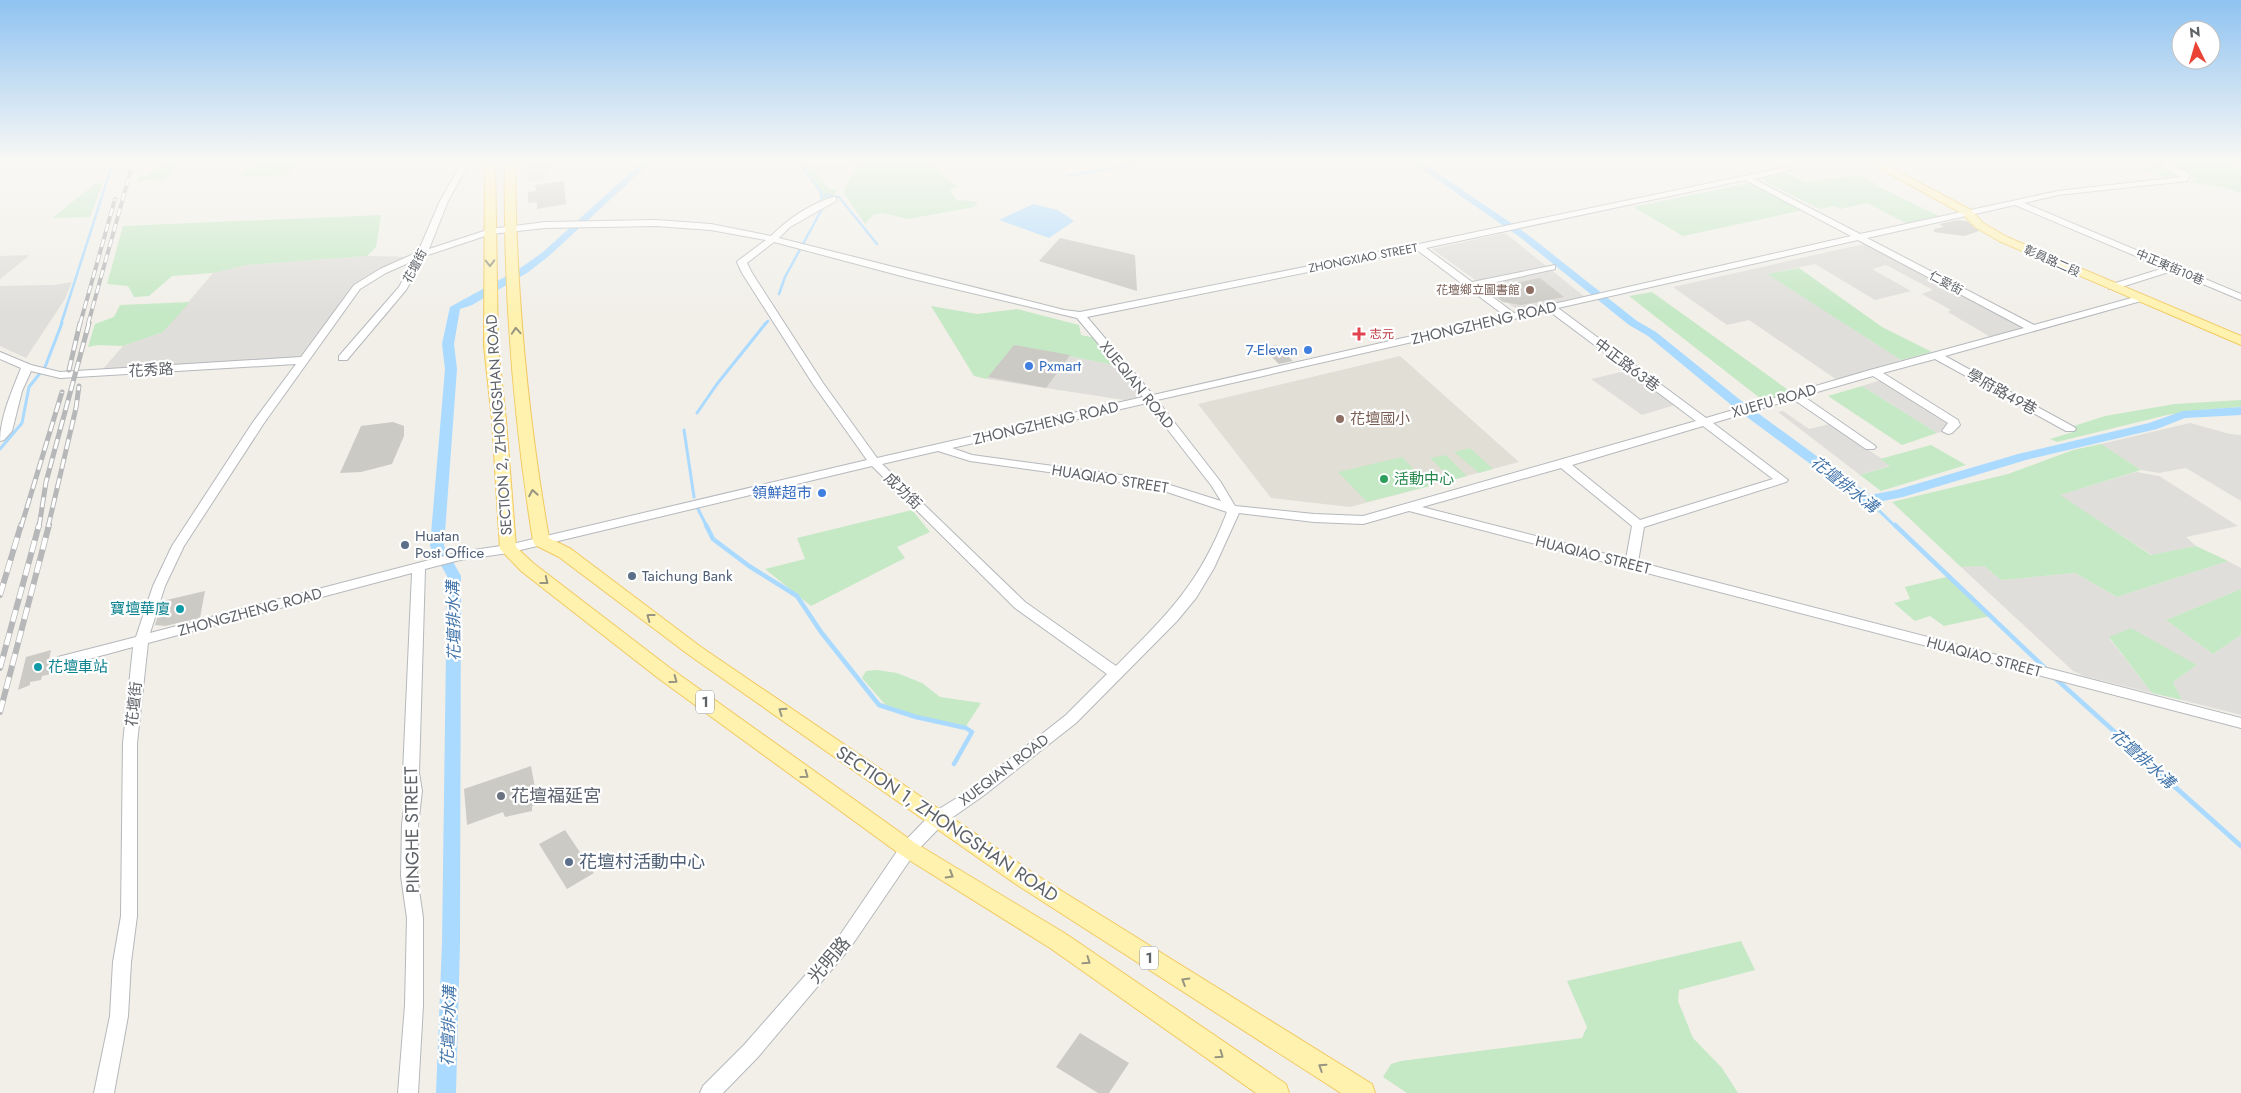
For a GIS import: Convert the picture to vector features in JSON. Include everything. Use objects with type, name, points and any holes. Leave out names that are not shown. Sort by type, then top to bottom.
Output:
[{"type":"main road","points":[[490,213],[490,232]]},
{"type":"main road","points":[[509,213],[509,229]]},
{"type":"main road","name":"彰員路二段","points":[[1968,213],[1979,225],[2003,239],[2241,342]]},
{"type":"main road","name":"SECTION 2, ZHONGSHAN ROAD","points":[[509,229],[522,415],[527,459],[541,541]]},
{"type":"main road","name":"SECTION 2, ZHONGSHAN ROAD","points":[[490,232],[491,346],[499,420],[508,549]]},
{"type":"main road","name":"SECTION 1, ZHONGSHAN ROAD","points":[[541,541],[565,553],[695,650],[1025,880],[1178,977],[1241,1014],[1363,1093]]},
{"type":"main road","name":"1","points":[[508,549],[527,567],[664,673],[908,849],[1058,940],[1277,1093]]},
{"type":"street","name":"花壇街","points":[[343,358],[403,288],[422,254],[439,213]]},
{"type":"street","points":[[773,239],[786,225],[806,213]]},
{"type":"street","name":"ZHONGXIAO STREET","points":[[1080,315],[1419,247],[1576,213]]},
{"type":"street","name":"仁愛街","points":[[1814,213],[2032,328]]},
{"type":"street","points":[[1860,237],[1963,213]]},
{"type":"street","name":"中正東街10巷","points":[[2042,213],[2241,297]]},
{"type":"street","points":[[490,232],[569,224],[694,225],[773,239],[922,279],[1064,313],[1080,315]]},
{"type":"street","name":"花壇街","points":[[104,1093],[119,1016],[122,962],[129,916],[130,743],[141,640],[158,586],[178,546],[259,422],[357,287],[383,270],[422,254],[490,232]]},
{"type":"street","name":"ZHONGZHENG ROAD","points":[[541,541],[939,447],[1860,237]]},
{"type":"street","name":"成功街","points":[[773,239],[742,262],[751,280],[818,384],[874,462],[1020,605],[1117,674]]},
{"type":"street","points":[[1419,247],[1512,316]]},
{"type":"street","points":[[1470,285],[1552,267]]},
{"type":"street","points":[[2112,287],[2172,268]]},
{"type":"street","name":"XUEFU ROAD","points":[[1411,508],[1874,372],[2138,298]]},
{"type":"street","name":"中正路63巷","points":[[1550,308],[1782,480],[1638,526]]},
{"type":"street","name":"XUEQIAN ROAD","points":[[937,819],[978,792],[1071,719],[1184,605],[1224,540],[1233,512],[1216,484],[1151,400],[1080,315]]},
{"type":"street","name":"花秀路","points":[[0,355],[27,367],[60,376],[305,360]]},
{"type":"street","name":"學府路49巷","points":[[1935,355],[2070,429]]},
{"type":"street","points":[[0,438],[6,431],[17,391],[27,367]]},
{"type":"street","points":[[1874,372],[1954,422],[1954,425],[1948,431]]},
{"type":"street","points":[[1795,396],[1870,447]]},
{"type":"street","name":"HUAQIAO STREET","points":[[939,447],[970,458],[1157,484],[1232,509],[1314,518],[1363,520],[1411,508],[2034,671],[2241,723]]},
{"type":"street","points":[[1563,464],[1638,526],[1631,565]]},
{"type":"street","points":[[508,549],[541,541]]},
{"type":"street","name":"ZHONGZHENG ROAD","points":[[63,661],[460,556],[508,549]]},
{"type":"street","name":"PINGHE STREET","points":[[408,1093],[414,1005],[415,918],[409,876],[410,825],[414,791],[411,773],[419,567]]},
{"type":"street","name":"光明路","points":[[710,1093],[751,1051],[844,943],[908,849],[937,819]]},
{"type":"shaded area","points":[[1505,233],[1585,297],[1519,311],[1432,249]]},
{"type":"shaded area","points":[[1864,244],[1878,247],[2024,327],[2020,331],[1992,338],[1948,312],[1951,310],[1922,294],[1933,290],[1886,265],[1872,269],[1911,291],[1875,300],[1815,264],[1768,274],[1901,360],[1837,380],[1749,320],[1727,325],[1673,287]]},
{"type":"shaded area","points":[[30,255],[0,279],[0,256]]},
{"type":"shaded area","points":[[367,256],[414,257],[363,284],[301,358],[102,370],[123,346],[163,332],[213,273],[247,265]]},
{"type":"shaded area","points":[[72,282],[65,299],[26,358],[0,346],[0,286],[55,285]]},
{"type":"shaded area","points":[[1015,345],[1118,366],[1141,396],[1135,399],[1124,400],[987,379]]},
{"type":"shaded area","name":"花壇國小","points":[[1400,356],[1519,462],[1350,507],[1271,498],[1198,404]]},
{"type":"shaded area","points":[[1630,370],[1678,404],[1642,415],[1591,379]]},
{"type":"shaded area","points":[[1881,380],[1960,428],[1937,433],[1862,386]]},
{"type":"shaded area","points":[[1783,411],[1809,429],[1830,424],[1891,465],[1860,475],[1778,412]]},
{"type":"shaded area","points":[[2190,423],[2230,434],[2241,435],[2241,501],[2186,468],[2159,473],[2141,470],[2101,444]]},
{"type":"shaded area","points":[[2136,472],[2159,476],[2238,526],[2186,537],[2196,546],[2152,555],[2059,495]]},
{"type":"shaded area","points":[[2228,561],[2241,568],[2241,589],[2166,620],[2213,654],[2241,635],[2241,715],[2182,700],[2173,682],[2197,665],[2109,638],[2152,693],[2084,676],[2073,671],[1961,567],[1984,566],[2001,580],[2075,573],[2117,597]]},
{"type":"green space","points":[[58,213],[91,213],[90,217],[52,218]]},
{"type":"green space","points":[[857,213],[882,213],[873,215],[865,224]]},
{"type":"green space","points":[[882,213],[941,213],[908,219]]},
{"type":"green space","points":[[1643,213],[1790,213],[1683,236]]},
{"type":"green space","points":[[1887,213],[1933,213],[1939,216],[1906,223]]},
{"type":"green space","points":[[381,215],[376,247],[367,256],[247,265],[213,273],[172,276],[149,296],[134,297],[128,286],[107,284],[123,226]]},
{"type":"green space","points":[[1799,268],[1882,327],[1932,352],[1901,360],[1767,274]]},
{"type":"green space","points":[[1652,292],[1791,392],[1765,402],[1629,296]]},
{"type":"green space","points":[[190,302],[163,332],[123,346],[98,345],[88,347],[95,324],[114,317],[120,305]]},
{"type":"green space","points":[[931,306],[977,314],[1017,309],[1079,325],[1081,335],[1096,338],[1118,366],[1015,345],[987,379],[974,376]]},
{"type":"green space","points":[[1862,386],[1937,433],[1902,445],[1828,396]]},
{"type":"green space","points":[[2241,400],[2241,407],[2167,415],[2057,442],[2050,439],[2073,432],[2068,428],[2105,416],[2175,404]]},
{"type":"green space","points":[[2101,444],[2141,470],[2060,495],[2151,555],[2196,546],[2228,561],[2117,597],[2075,573],[2001,580],[1984,566],[1961,567],[1892,502],[2008,474],[2073,450]]},
{"type":"green space","points":[[1931,445],[1966,465],[1881,491],[1860,475],[1890,466],[1880,459]]},
{"type":"green space","points":[[1470,448],[1493,469],[1479,473],[1454,452]]},
{"type":"green space","points":[[1446,455],[1467,476],[1452,480],[1430,458]]},
{"type":"green space","name":"活動中心","points":[[1402,457],[1430,486],[1367,502],[1338,472]]},
{"type":"green space","points":[[912,510],[930,532],[897,547],[905,558],[811,606],[765,569],[805,559],[797,538]]},
{"type":"green space","points":[[1950,576],[1990,616],[1944,626],[1930,616],[1915,621],[1894,603],[1910,599],[1905,587]]},
{"type":"green space","points":[[2241,589],[2241,635],[2213,654],[2166,620]]},
{"type":"green space","points":[[2131,628],[2197,665],[2173,682],[2182,700],[2152,693],[2109,637]]},
{"type":"green space","points":[[877,670],[897,673],[922,683],[940,697],[981,703],[966,726],[913,717],[890,710],[862,678],[866,671]]},
{"type":"green space","points":[[1741,941],[1755,970],[1679,990],[1678,1001],[1693,1038],[1722,1068],[1738,1093],[1407,1093],[1383,1077],[1391,1064],[1401,1061],[1582,1038],[1587,1027],[1567,981]]},
{"type":"water","points":[[1014,213],[1062,213],[1074,221],[1049,238],[999,220]]},
{"type":"building","points":[[1958,220],[1967,221],[1979,231],[1964,236],[1934,232],[1934,229],[1944,227],[1939,224]]},
{"type":"building","points":[[1060,238],[1135,255],[1137,291],[1039,261]]},
{"type":"building","name":"花壇鄉立圖書館","points":[[1540,278],[1564,297],[1521,305],[1503,302],[1493,295],[1508,293],[1502,286]]},
{"type":"building","name":"Pxmart","points":[[1014,345],[1070,355],[1046,388],[988,377]]},
{"type":"building","points":[[1276,345],[1293,361],[1279,364],[1263,348]]},
{"type":"building","points":[[393,422],[404,426],[404,436],[392,464],[361,472],[340,473],[361,426]]},
{"type":"building","name":"寶壇華廈","points":[[205,591],[200,618],[165,626],[155,625],[162,601]]},
{"type":"building","name":"花壇車站","points":[[51,650],[49,660],[55,659],[51,674],[42,676],[41,680],[30,682],[30,685],[18,690],[26,657]]},
{"type":"building","name":"花壇福延宮","points":[[531,766],[538,804],[532,806],[532,811],[505,817],[503,812],[467,825],[464,789]]},
{"type":"building","name":"花壇村活動中心","points":[[565,830],[594,873],[567,889],[539,844]]},
{"type":"building","points":[[1080,1033],[1129,1063],[1109,1093],[1098,1093],[1056,1067]]},
{"type":"waterway","points":[[61,324],[97,213]]},
{"type":"waterway","name":"花壇排水溝","points":[[446,1093],[451,943],[454,576],[437,546],[451,369],[448,344],[455,307],[468,303],[523,271],[546,254],[591,213]]},
{"type":"waterway","points":[[779,294],[785,277],[820,213]]},
{"type":"waterway","points":[[852,213],[877,244]]},
{"type":"waterway","name":"花壇排水溝","points":[[1492,213],[1572,272],[1633,323],[1652,334],[1740,406],[1868,500],[1898,494],[2022,457],[2153,426],[2183,415],[2241,411]]},
{"type":"waterway","points":[[0,449],[22,423],[29,387],[45,367],[62,323]]},
{"type":"waterway","points":[[697,413],[717,384],[766,323]]},
{"type":"waterway","points":[[684,430],[694,497]]},
{"type":"waterway","name":"花壇排水溝","points":[[1868,500],[1896,527]]},
{"type":"waterway","points":[[698,509],[713,539],[749,566],[797,596],[821,632],[879,705],[916,717],[966,728],[972,732],[954,764]]},
{"type":"waterway","name":"花壇排水溝","points":[[1895,525],[2047,670]]},
{"type":"waterway","name":"花壇排水溝","points":[[2055,678],[2167,779]]},
{"type":"waterway","name":"花壇排水溝","points":[[2165,778],[2241,846]]},
{"type":"railway","points":[[80,324],[111,213]]},
{"type":"railway","points":[[88,324],[119,213]]},
{"type":"railway","points":[[69,370],[80,323]]},
{"type":"railway","points":[[39,527],[46,482],[89,323]]},
{"type":"railway","points":[[48,527],[76,408],[79,386]]},
{"type":"railway","points":[[21,527],[62,392]]},
{"type":"railway","points":[[0,595],[21,525]]},
{"type":"railway","points":[[0,668],[39,525]]},
{"type":"railway","points":[[0,712],[49,525]]},
{"type":"place","name":"花壇鄉立圖書館","points":[[1530,290]]},
{"type":"place","name":"志元","points":[[1359,334]]},
{"type":"place","name":"7-Eleven","points":[[1308,350]]},
{"type":"place","name":"Pxmart","points":[[1029,366]]},
{"type":"place","name":"花壇國小","points":[[1340,419]]},
{"type":"place","name":"活動中心","points":[[1384,479]]},
{"type":"place","name":"領鮮超市","points":[[822,493]]},
{"type":"place","name":"Huatan Post Office","points":[[405,545]]},
{"type":"place","name":"Taichung Bank","points":[[632,576]]},
{"type":"place","name":"寶壇華廈","points":[[180,609]]},
{"type":"place","name":"花壇車站","points":[[38,667]]},
{"type":"place","name":"花壇福延宮","points":[[501,796]]},
{"type":"place","name":"花壇村活動中心","points":[[569,862]]}]
